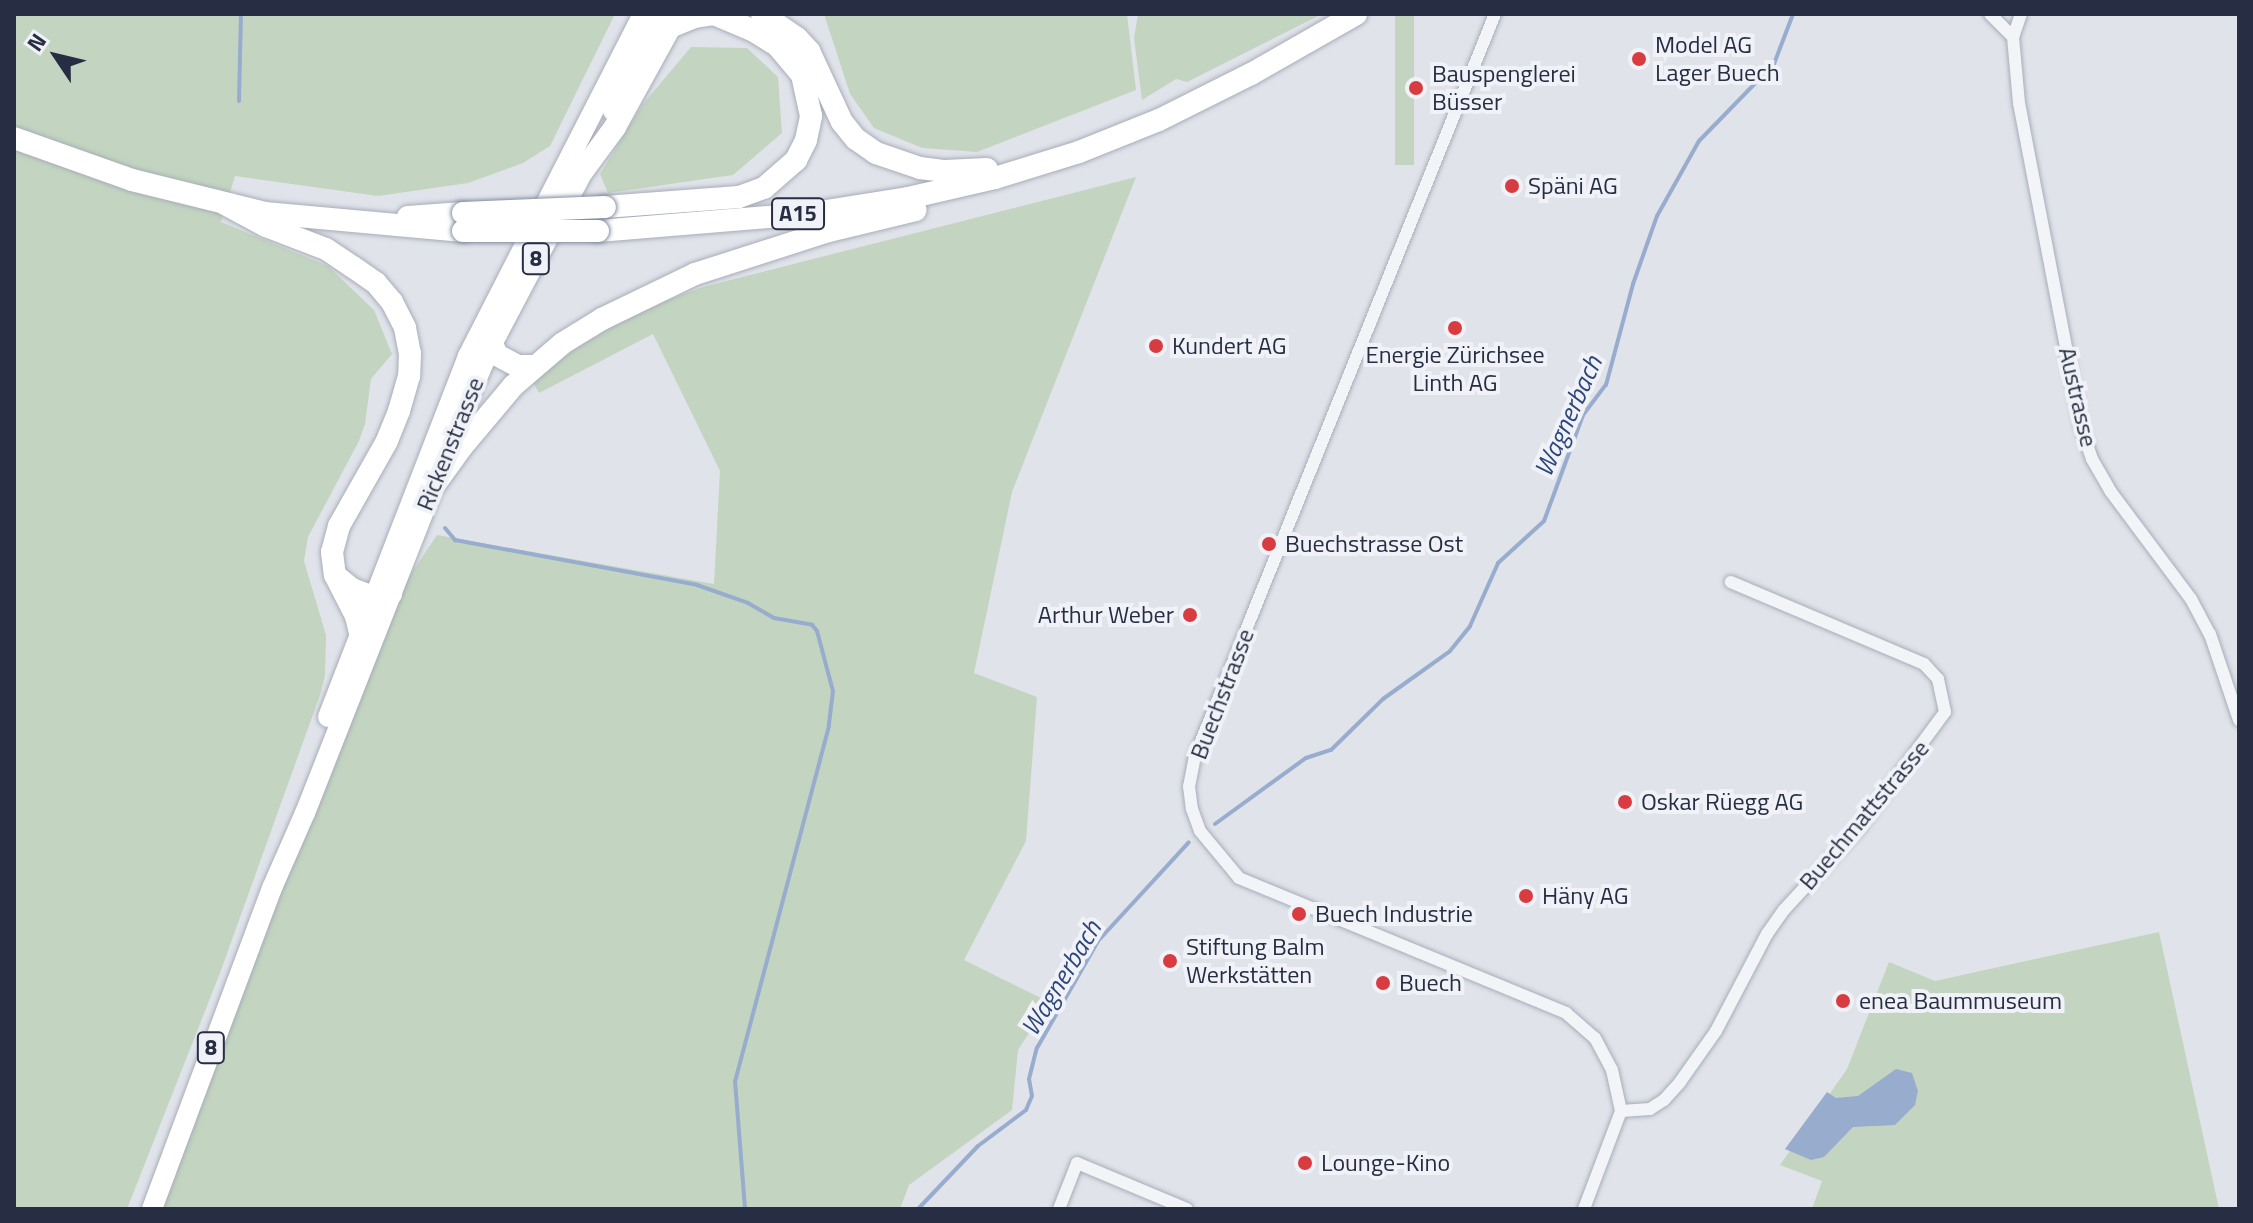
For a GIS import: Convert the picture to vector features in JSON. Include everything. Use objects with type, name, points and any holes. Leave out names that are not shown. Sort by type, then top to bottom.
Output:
[{"type":"highway","points":[[463,222],[739,197],[764,188],[796,160],[806,140],[811,116],[802,75],[778,46],[752,30],[714,14],[695,17],[670,27],[615,127],[582,172]]},
{"type":"highway","points":[[762,14],[780,25],[809,51],[842,122],[856,139],[876,153],[920,168],[945,171],[1044,163]]},
{"type":"highway","name":"A15","points":[[14,138],[132,180],[225,204],[360,224],[463,222],[598,231],[807,214],[908,198],[995,178],[1093,147],[1206,98],[1356,14]]},
{"type":"highway","points":[[430,491],[489,412],[534,366],[602,319],[695,274],[829,231],[964,197],[995,178]]},
{"type":"highway","points":[[225,204],[266,226],[326,249],[353,267],[376,283],[392,302],[405,328],[410,353],[405,393],[387,441],[339,526],[332,552],[335,575],[356,616],[360,633]]},
{"type":"highway","points":[[488,336],[506,362],[534,366]]},
{"type":"highway","points":[[335,575],[352,589],[383,595]]},
{"type":"main road","name":"Rickenstrasse","points":[[272,888],[291,815],[360,633],[383,595],[430,491],[488,336],[643,14]]},
{"type":"main road","name":"Rickenstrasse","points":[[152,1209],[272,888],[305,813],[462,370],[488,336],[582,172],[659,14]]},
{"type":"street","name":"Buechstrasse","points":[[1495,14],[1195,756],[1189,786],[1192,809],[1200,831],[1228,868],[1255,887],[1566,1013],[1581,1024],[1604,1054],[1621,1111]]},
{"type":"street","points":[[1990,14],[2013,37]]},
{"type":"street","name":"Austrasse","points":[[2021,14],[2013,37],[2019,103],[2082,430],[2092,459],[2111,492],[2191,599],[2210,634],[2239,720]]},
{"type":"street","name":"Buechmattstrasse","points":[[1621,1111],[1650,1109],[1664,1100],[1680,1082],[1716,1031],[1767,934],[1860,827],[1945,712],[1938,679],[1924,664],[1731,582]]},
{"type":"street","points":[[1584,1209],[1621,1111]]},
{"type":"street","points":[[1059,1209],[1077,1163],[1187,1209]]},
{"type":"green space","points":[[14,14],[615,14],[550,146],[523,163],[468,183],[378,196],[235,176],[221,222],[328,266],[374,310],[392,354],[371,379],[365,424],[359,441],[308,537],[304,561],[326,635],[325,676],[320,695],[220,973],[127,1209],[14,1209]]},
{"type":"green space","points":[[824,14],[1127,14],[1136,90],[977,152],[922,148],[874,128],[850,94]]},
{"type":"green space","points":[[1138,14],[1322,14],[1187,82],[1176,79],[1142,100],[1134,38]]},
{"type":"green space","points":[[1395,14],[1414,14],[1414,165],[1395,165]]},
{"type":"green space","points":[[691,47],[747,48],[778,77],[782,133],[733,175],[608,193],[600,174],[643,104]]},
{"type":"green space","points":[[1136,177],[1012,492],[974,673],[1037,697],[1026,841],[964,960],[1049,1002],[1018,1050],[1012,1110],[909,1185],[900,1209],[159,1209],[270,915],[402,587],[437,535],[714,584],[720,471],[653,334],[539,393],[533,382],[576,348],[643,309],[703,287]]},
{"type":"green space","name":"enea Baummuseum","points":[[2159,932],[2219,1209],[1812,1209],[1822,1181],[1780,1165],[1847,1069],[1889,962],[1935,981]]},
{"type":"water","points":[[1896,1069],[1912,1073],[1918,1091],[1915,1105],[1895,1125],[1853,1127],[1824,1157],[1811,1160],[1785,1149],[1827,1092],[1836,1098],[1858,1096]]},
{"type":"waterway","points":[[239,101],[241,14]]},
{"type":"waterway","name":"Wagnerbach","points":[[1215,824],[1306,758],[1331,750],[1383,699],[1450,651],[1470,626],[1498,563],[1544,521],[1583,415],[1606,385],[1633,284],[1657,216],[1699,141],[1774,64],[1793,14]]},
{"type":"waterway","points":[[445,528],[455,540],[697,585],[748,603],[774,618],[812,625],[817,631],[833,691],[829,726],[735,1081],[745,1209]]},
{"type":"waterway","name":"Wagnerbach","points":[[918,1209],[978,1146],[1026,1110],[1032,1096],[1029,1079],[1037,1048],[1098,941],[1189,842]]},
{"type":"place","name":"Model AG Lager Buech","points":[[1639,59]]},
{"type":"place","name":"Bauspenglerei Büsser","points":[[1416,88]]},
{"type":"place","name":"Späni AG","points":[[1512,186]]},
{"type":"place","name":"Energie Zürichsee Linth AG","points":[[1455,328]]},
{"type":"place","name":"Kundert AG","points":[[1156,346]]},
{"type":"place","name":"Buechstrasse Ost","points":[[1269,544]]},
{"type":"place","name":"Arthur Weber","points":[[1190,615]]},
{"type":"place","name":"Oskar Rüegg AG","points":[[1625,802]]},
{"type":"place","name":"Häny AG","points":[[1526,896]]},
{"type":"place","name":"Buech Industrie","points":[[1299,914]]},
{"type":"place","name":"Stiftung Balm Werkstätten","points":[[1170,961]]},
{"type":"place","name":"Buech","points":[[1383,983]]},
{"type":"place","name":"enea Baummuseum","points":[[1843,1001]]},
{"type":"place","name":"Lounge-Kino","points":[[1305,1163]]}]
